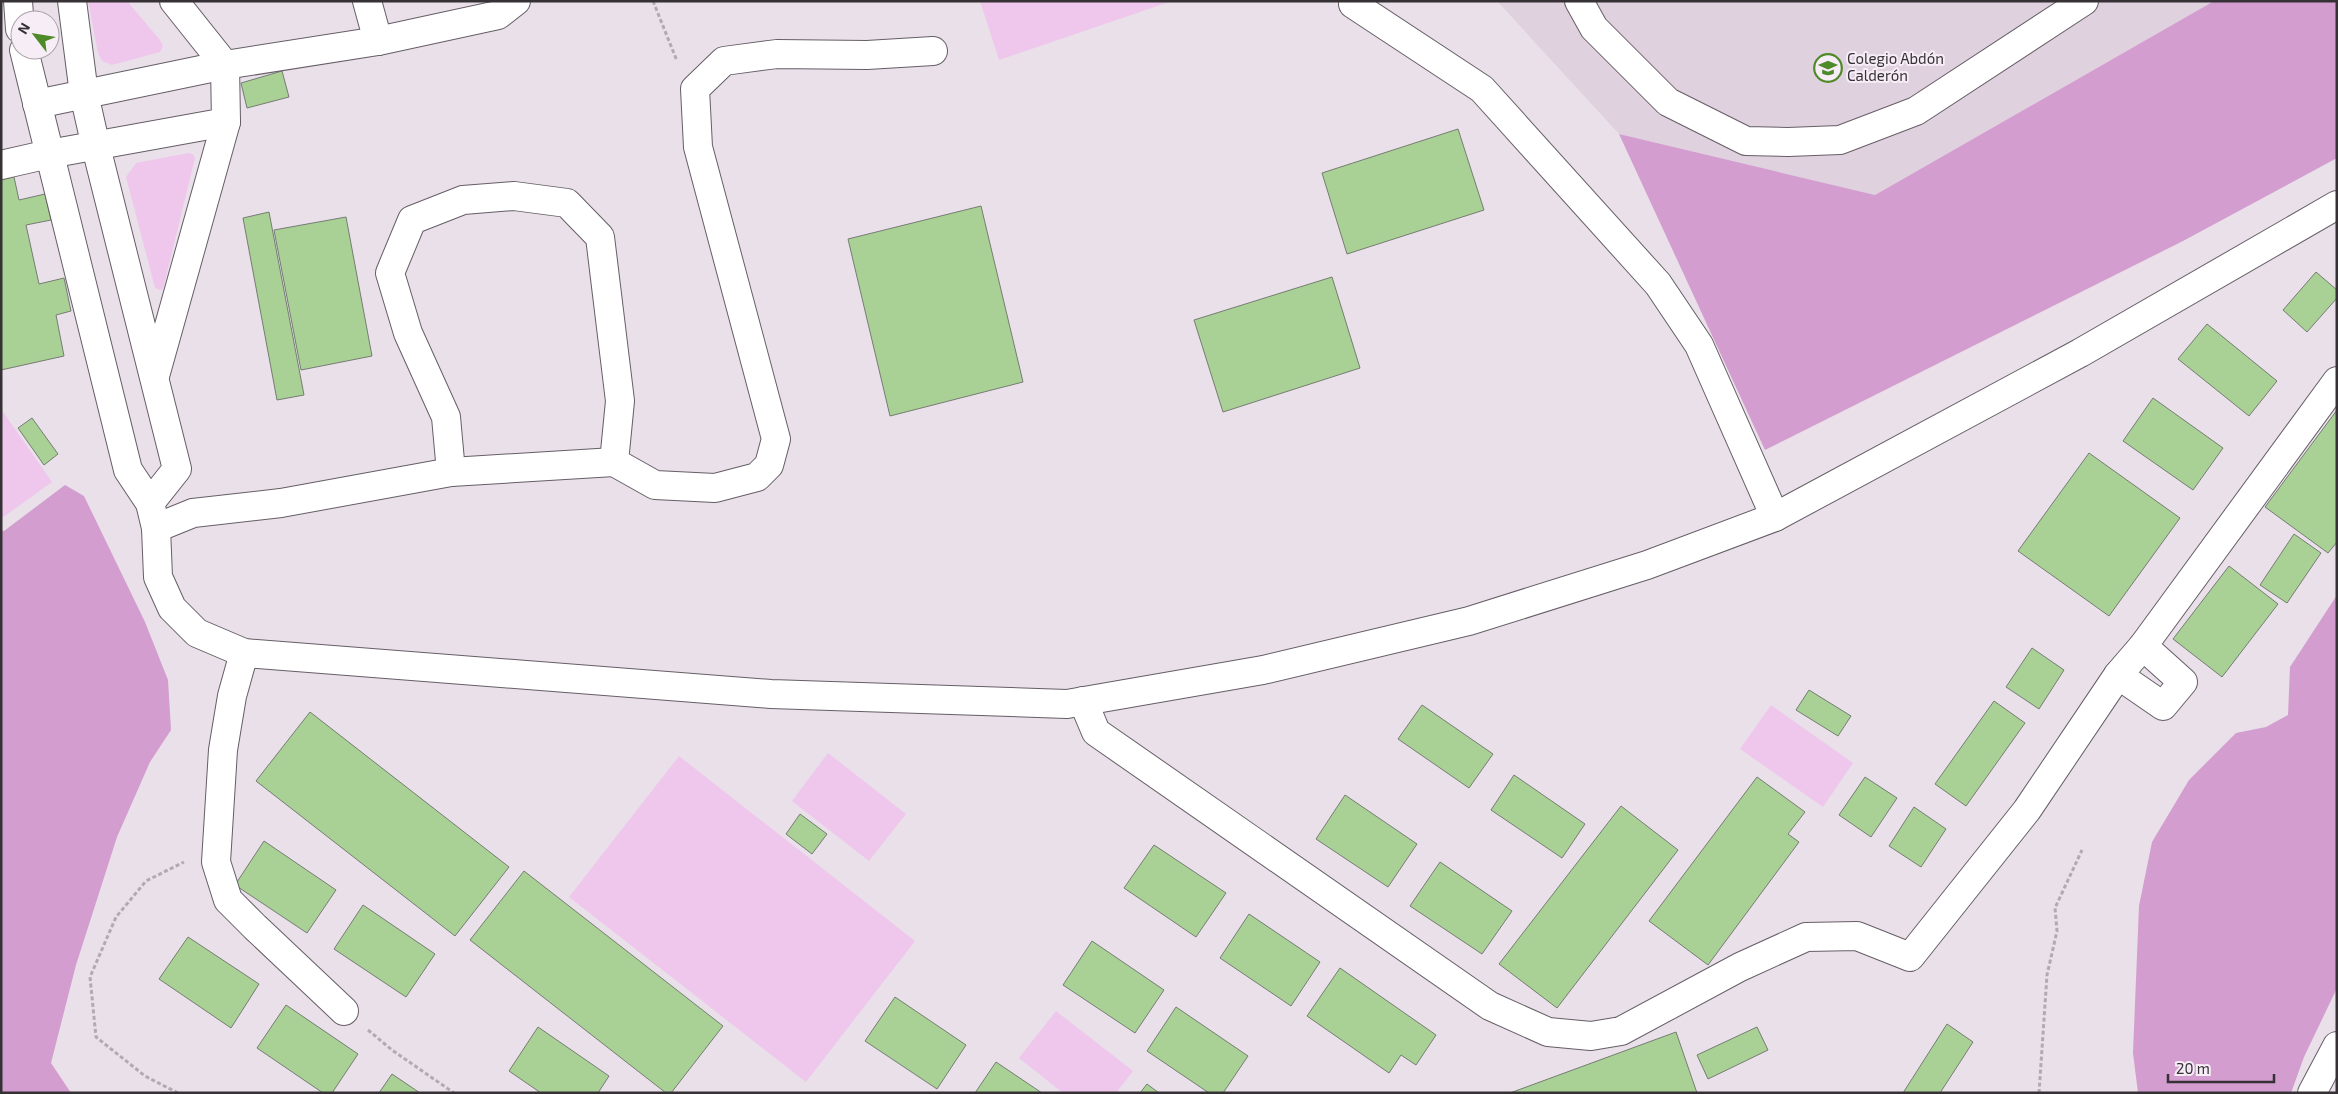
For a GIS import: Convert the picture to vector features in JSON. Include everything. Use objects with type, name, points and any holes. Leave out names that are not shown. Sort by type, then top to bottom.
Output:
[{"type":"street","points":[[72,1],[84,94],[177,469],[153,516]]},
{"type":"street","points":[[155,377],[226,122],[225,64],[174,1]]},
{"type":"street","points":[[367,1],[378,41]]},
{"type":"street","points":[[37,104],[225,64],[378,41],[498,15],[516,1]]},
{"type":"street","points":[[1579,1],[1594,28],[1668,102],[1746,141],[1788,142],[1840,140],[1916,111],[2084,1]]},
{"type":"street","points":[[1354,4],[1482,90],[1658,284],[1699,345],[1775,518]]},
{"type":"street","points":[[153,516],[281,503],[451,472],[614,462],[655,485],[715,488],[756,477],[768,465],[776,439],[698,147],[695,89],[724,60],[777,54],[867,55],[933,50]]},
{"type":"street","points":[[26,60],[128,470],[153,516],[158,578],[172,608],[197,633],[244,653],[771,694],[1067,704],[1263,670],[1469,621],[1648,566],[1775,518],[2080,352],[2337,205]]},
{"type":"street","points":[[1,166],[49,154],[226,122]]},
{"type":"street","points":[[451,472],[446,417],[408,332],[390,272],[412,220],[463,200],[514,196],[567,203],[600,237],[620,401],[614,462]]},
{"type":"street","points":[[1083,701],[1096,732],[1490,1006],[1548,1032],[1591,1036],[1621,1031],[1740,967],[1806,937],[1857,936],[1910,957],[2027,810],[2118,675],[2143,646],[2337,381]]},
{"type":"street","points":[[2118,675],[2163,706],[2183,682],[2143,646]]},
{"type":"street","points":[[244,653],[232,696],[222,750],[216,862],[228,900],[344,1011]]},
{"type":"street","points":[[2312,1093],[2337,1046]]},
{"type":"path","points":[[654,1],[677,61],[695,89]]},
{"type":"path","points":[[2039,1093],[2047,975],[2057,931],[2055,908],[2082,850]]},
{"type":"path","points":[[178,1093],[145,1076],[96,1037],[90,977],[116,917],[146,880],[190,859],[216,862]]},
{"type":"path","points":[[344,1011],[392,1050],[454,1093]]},
{"type":"shaded area","points":[[88,1],[127,1],[160,40],[163,46],[160,52],[112,65],[102,61],[98,53]]},
{"type":"shaded area","points":[[980,1],[1172,1],[999,60]]},
{"type":"shaded area","name":"Colegio Abdón Calderón","points":[[1497,1],[2214,1],[1875,195],[1619,134]]},
{"type":"shaded area","points":[[2214,1],[2337,1],[2337,158],[2183,241],[1765,450],[1619,134],[1875,195]]},
{"type":"shaded area","points":[[188,153],[193,154],[195,158],[163,289],[160,290],[155,288],[126,177],[136,163]]},
{"type":"shaded area","points":[[1,409],[52,482],[2,518],[1,517]]},
{"type":"shaded area","points":[[65,485],[84,496],[145,622],[168,680],[171,730],[150,762],[117,837],[76,965],[51,1063],[71,1093],[1,1093],[1,530],[4,531]]},
{"type":"shaded area","points":[[2337,595],[2337,988],[2304,1057],[2291,1093],[2138,1093],[2133,1053],[2139,906],[2152,842],[2189,780],[2236,733],[2266,727],[2288,715],[2290,667]]},
{"type":"shaded area","points":[[1771,705],[1853,763],[1823,807],[1740,749]]},
{"type":"shaded area","points":[[828,753],[906,814],[869,861],[792,801]]},
{"type":"shaded area","points":[[679,756],[915,941],[806,1082],[569,897]]},
{"type":"shaded area","points":[[1056,1011],[1133,1071],[1116,1093],[1063,1093],[1019,1058]]},
{"type":"building","points":[[282,71],[289,97],[247,108],[241,83]]},
{"type":"building","points":[[1458,129],[1484,210],[1347,254],[1322,173]]},
{"type":"building","points":[[14,177],[19,200],[45,194],[51,220],[26,225],[39,284],[64,278],[71,311],[56,315],[64,356],[1,370],[1,180]]},
{"type":"building","points":[[981,206],[1023,382],[890,416],[848,239]]},
{"type":"building","points":[[269,212],[304,395],[277,400],[243,218]]},
{"type":"building","points":[[346,217],[372,356],[301,370],[274,230]]},
{"type":"building","points":[[2316,272],[2337,290],[2337,298],[2307,332],[2283,310]]},
{"type":"building","points":[[1332,277],[1360,368],[1223,412],[1194,320]]},
{"type":"building","points":[[2207,324],[2277,381],[2249,416],[2178,359]]},
{"type":"building","points":[[2153,398],[2223,448],[2193,490],[2123,441]]},
{"type":"building","points":[[2337,410],[2337,542],[2328,553],[2265,507]]},
{"type":"building","points":[[32,418],[58,454],[44,465],[18,428]]},
{"type":"building","points":[[2089,453],[2180,518],[2109,616],[2018,551]]},
{"type":"building","points":[[2294,534],[2321,553],[2287,603],[2260,585]]},
{"type":"building","points":[[2229,566],[2278,604],[2222,677],[2173,639]]},
{"type":"building","points":[[2032,648],[2064,670],[2039,709],[2006,687]]},
{"type":"building","points":[[1809,690],[1851,716],[1838,736],[1796,710]]},
{"type":"building","points":[[1994,701],[2025,723],[1966,806],[1935,784]]},
{"type":"building","points":[[1422,705],[1493,754],[1469,788],[1398,739]]},
{"type":"building","points":[[310,712],[509,867],[455,936],[256,781]]},
{"type":"building","points":[[1514,775],[1585,824],[1562,858],[1491,810]]},
{"type":"building","points":[[1757,777],[1805,812],[1788,834],[1799,842],[1708,965],[1649,921]]},
{"type":"building","points":[[1865,777],[1897,798],[1871,837],[1839,815]]},
{"type":"building","points":[[1345,795],[1417,844],[1388,887],[1316,839]]},
{"type":"building","points":[[1621,806],[1678,850],[1557,1008],[1499,964]]},
{"type":"building","points":[[1914,807],[1946,829],[1921,867],[1889,846]]},
{"type":"building","points":[[800,814],[827,834],[812,854],[786,834]]},
{"type":"building","points":[[264,841],[336,890],[307,933],[235,885]]},
{"type":"building","points":[[1154,845],[1226,893],[1196,937],[1124,888]]},
{"type":"building","points":[[1440,862],[1512,911],[1482,954],[1410,906]]},
{"type":"building","points":[[524,871],[723,1026],[671,1093],[666,1093],[470,940]]},
{"type":"building","points":[[363,905],[435,954],[406,997],[334,949]]},
{"type":"building","points":[[1249,914],[1320,962],[1291,1006],[1220,958]]},
{"type":"building","points":[[188,937],[259,984],[231,1028],[159,979]]},
{"type":"building","points":[[1092,941],[1164,990],[1135,1033],[1063,985]]},
{"type":"building","points":[[1340,968],[1436,1035],[1416,1065],[1401,1055],[1389,1073],[1307,1016]]},
{"type":"building","points":[[895,997],[966,1045],[937,1089],[865,1041]]},
{"type":"building","points":[[286,1005],[358,1054],[332,1093],[323,1093],[257,1048]]},
{"type":"building","points":[[1176,1007],[1248,1056],[1223,1093],[1209,1093],[1147,1051]]},
{"type":"building","points":[[1947,1024],[1973,1042],[1940,1093],[1903,1093]]},
{"type":"building","points":[[538,1027],[609,1076],[598,1093],[541,1093],[509,1071]]},
{"type":"building","points":[[1757,1027],[1768,1050],[1708,1079],[1697,1055]]},
{"type":"building","points":[[1676,1032],[1697,1093],[1510,1093]]},
{"type":"building","points":[[996,1062],[1042,1093],[975,1093]]},
{"type":"building","points":[[392,1074],[420,1093],[379,1093]]},
{"type":"building","points":[[1147,1084],[1159,1093],[1140,1093]]},
{"type":"place","name":"Colegio Abdón Calderón","points":[[1828,68]]}]
